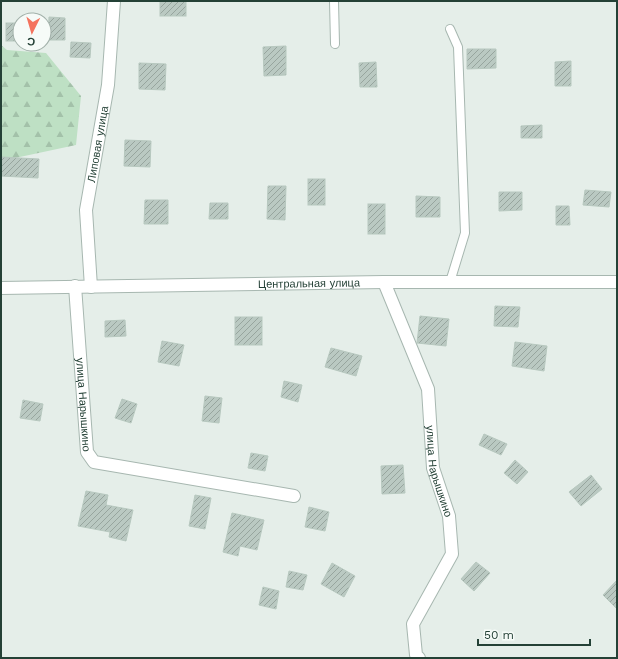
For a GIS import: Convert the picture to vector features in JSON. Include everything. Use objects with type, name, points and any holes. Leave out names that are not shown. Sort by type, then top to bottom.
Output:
[{"type":"street","name":"Липовая улица","points":[[90,286],[86,210],[108,85],[114,1]]},
{"type":"street","name":"Центральная улица","points":[[1,288],[384,282],[617,282]]},
{"type":"street","name":"улица Нарышкино","points":[[384,282],[428,389],[433,468],[449,516],[452,554],[413,624],[416,655],[419,658]]},
{"type":"street","name":"улица Нарышкино","points":[[75,286],[86,452],[94,462],[294,496]]},
{"type":"lane","points":[[334,1],[335,44]]},
{"type":"lane","points":[[450,29],[458,47],[464,233],[450,282]]},
{"type":"green space","points":[[1,45],[7,50],[12,50],[12,52],[46,53],[81,96],[76,145],[1,161]]},
{"type":"building","points":[[160,1],[186,1],[186,16],[160,16]]},
{"type":"building","points":[[52,17],[65,18],[65,40],[52,40]]},
{"type":"building","points":[[6,23],[12,23],[12,41],[6,41]]},
{"type":"building","points":[[71,42],[91,43],[90,58],[70,57]]},
{"type":"building","points":[[286,46],[286,75],[264,76],[263,47]]},
{"type":"building","points":[[467,49],[496,49],[496,68],[467,69]]},
{"type":"building","points":[[571,61],[571,86],[555,86],[555,62]]},
{"type":"building","points":[[376,62],[377,87],[360,87],[359,63]]},
{"type":"building","points":[[139,63],[166,64],[165,90],[139,89]]},
{"type":"building","points":[[542,125],[542,138],[521,138],[521,126]]},
{"type":"building","points":[[125,140],[151,141],[150,167],[124,166]]},
{"type":"building","points":[[1,157],[39,159],[38,178],[1,176]]},
{"type":"building","points":[[308,179],[325,179],[325,205],[308,205]]},
{"type":"building","points":[[268,186],[286,186],[285,220],[267,219]]},
{"type":"building","points":[[585,190],[611,192],[609,207],[583,205]]},
{"type":"building","points":[[499,192],[522,192],[522,210],[499,211]]},
{"type":"building","points":[[416,196],[440,197],[440,217],[416,217]]},
{"type":"building","points":[[145,200],[168,200],[168,224],[144,224]]},
{"type":"building","points":[[210,203],[228,203],[228,219],[209,219]]},
{"type":"building","points":[[368,204],[385,204],[385,234],[368,234]]},
{"type":"building","points":[[556,206],[569,206],[570,225],[556,225]]},
{"type":"building","points":[[495,306],[520,307],[518,327],[494,326]]},
{"type":"building","points":[[420,316],[449,319],[446,346],[417,343]]},
{"type":"building","points":[[235,317],[262,317],[262,345],[235,345]]},
{"type":"building","points":[[125,320],[126,336],[105,337],[105,321]]},
{"type":"building","points":[[162,341],[184,345],[179,366],[158,362]]},
{"type":"building","points":[[515,342],[547,346],[544,371],[512,366]]},
{"type":"building","points":[[331,348],[362,356],[356,376],[325,367]]},
{"type":"building","points":[[284,381],[302,385],[298,402],[281,397]]},
{"type":"building","points":[[205,396],[222,398],[219,423],[202,421]]},
{"type":"building","points":[[122,399],[137,404],[131,423],[115,418]]},
{"type":"building","points":[[23,400],[43,404],[40,421],[20,418]]},
{"type":"building","points":[[484,434],[507,444],[501,455],[479,445]]},
{"type":"building","points":[[251,453],[268,456],[265,471],[248,468]]},
{"type":"building","points":[[515,460],[528,472],[517,484],[504,473]]},
{"type":"building","points":[[403,465],[405,493],[382,494],[381,466]]},
{"type":"building","points":[[591,475],[602,489],[581,506],[569,492]]},
{"type":"building","points":[[86,491],[108,495],[106,505],[133,510],[126,541],[109,537],[110,532],[78,526]]},
{"type":"building","points":[[195,495],[211,498],[205,529],[189,526]]},
{"type":"building","points":[[309,507],[329,512],[325,531],[305,527]]},
{"type":"building","points":[[232,513],[264,520],[257,550],[240,546],[238,556],[223,552]]},
{"type":"building","points":[[476,562],[490,573],[474,591],[461,579]]},
{"type":"building","points":[[332,563],[355,576],[344,597],[321,584]]},
{"type":"building","points":[[289,571],[307,575],[303,590],[286,587]]},
{"type":"building","points":[[617,580],[617,609],[603,595]]},
{"type":"building","points":[[263,587],[279,591],[276,609],[259,605]]}]
